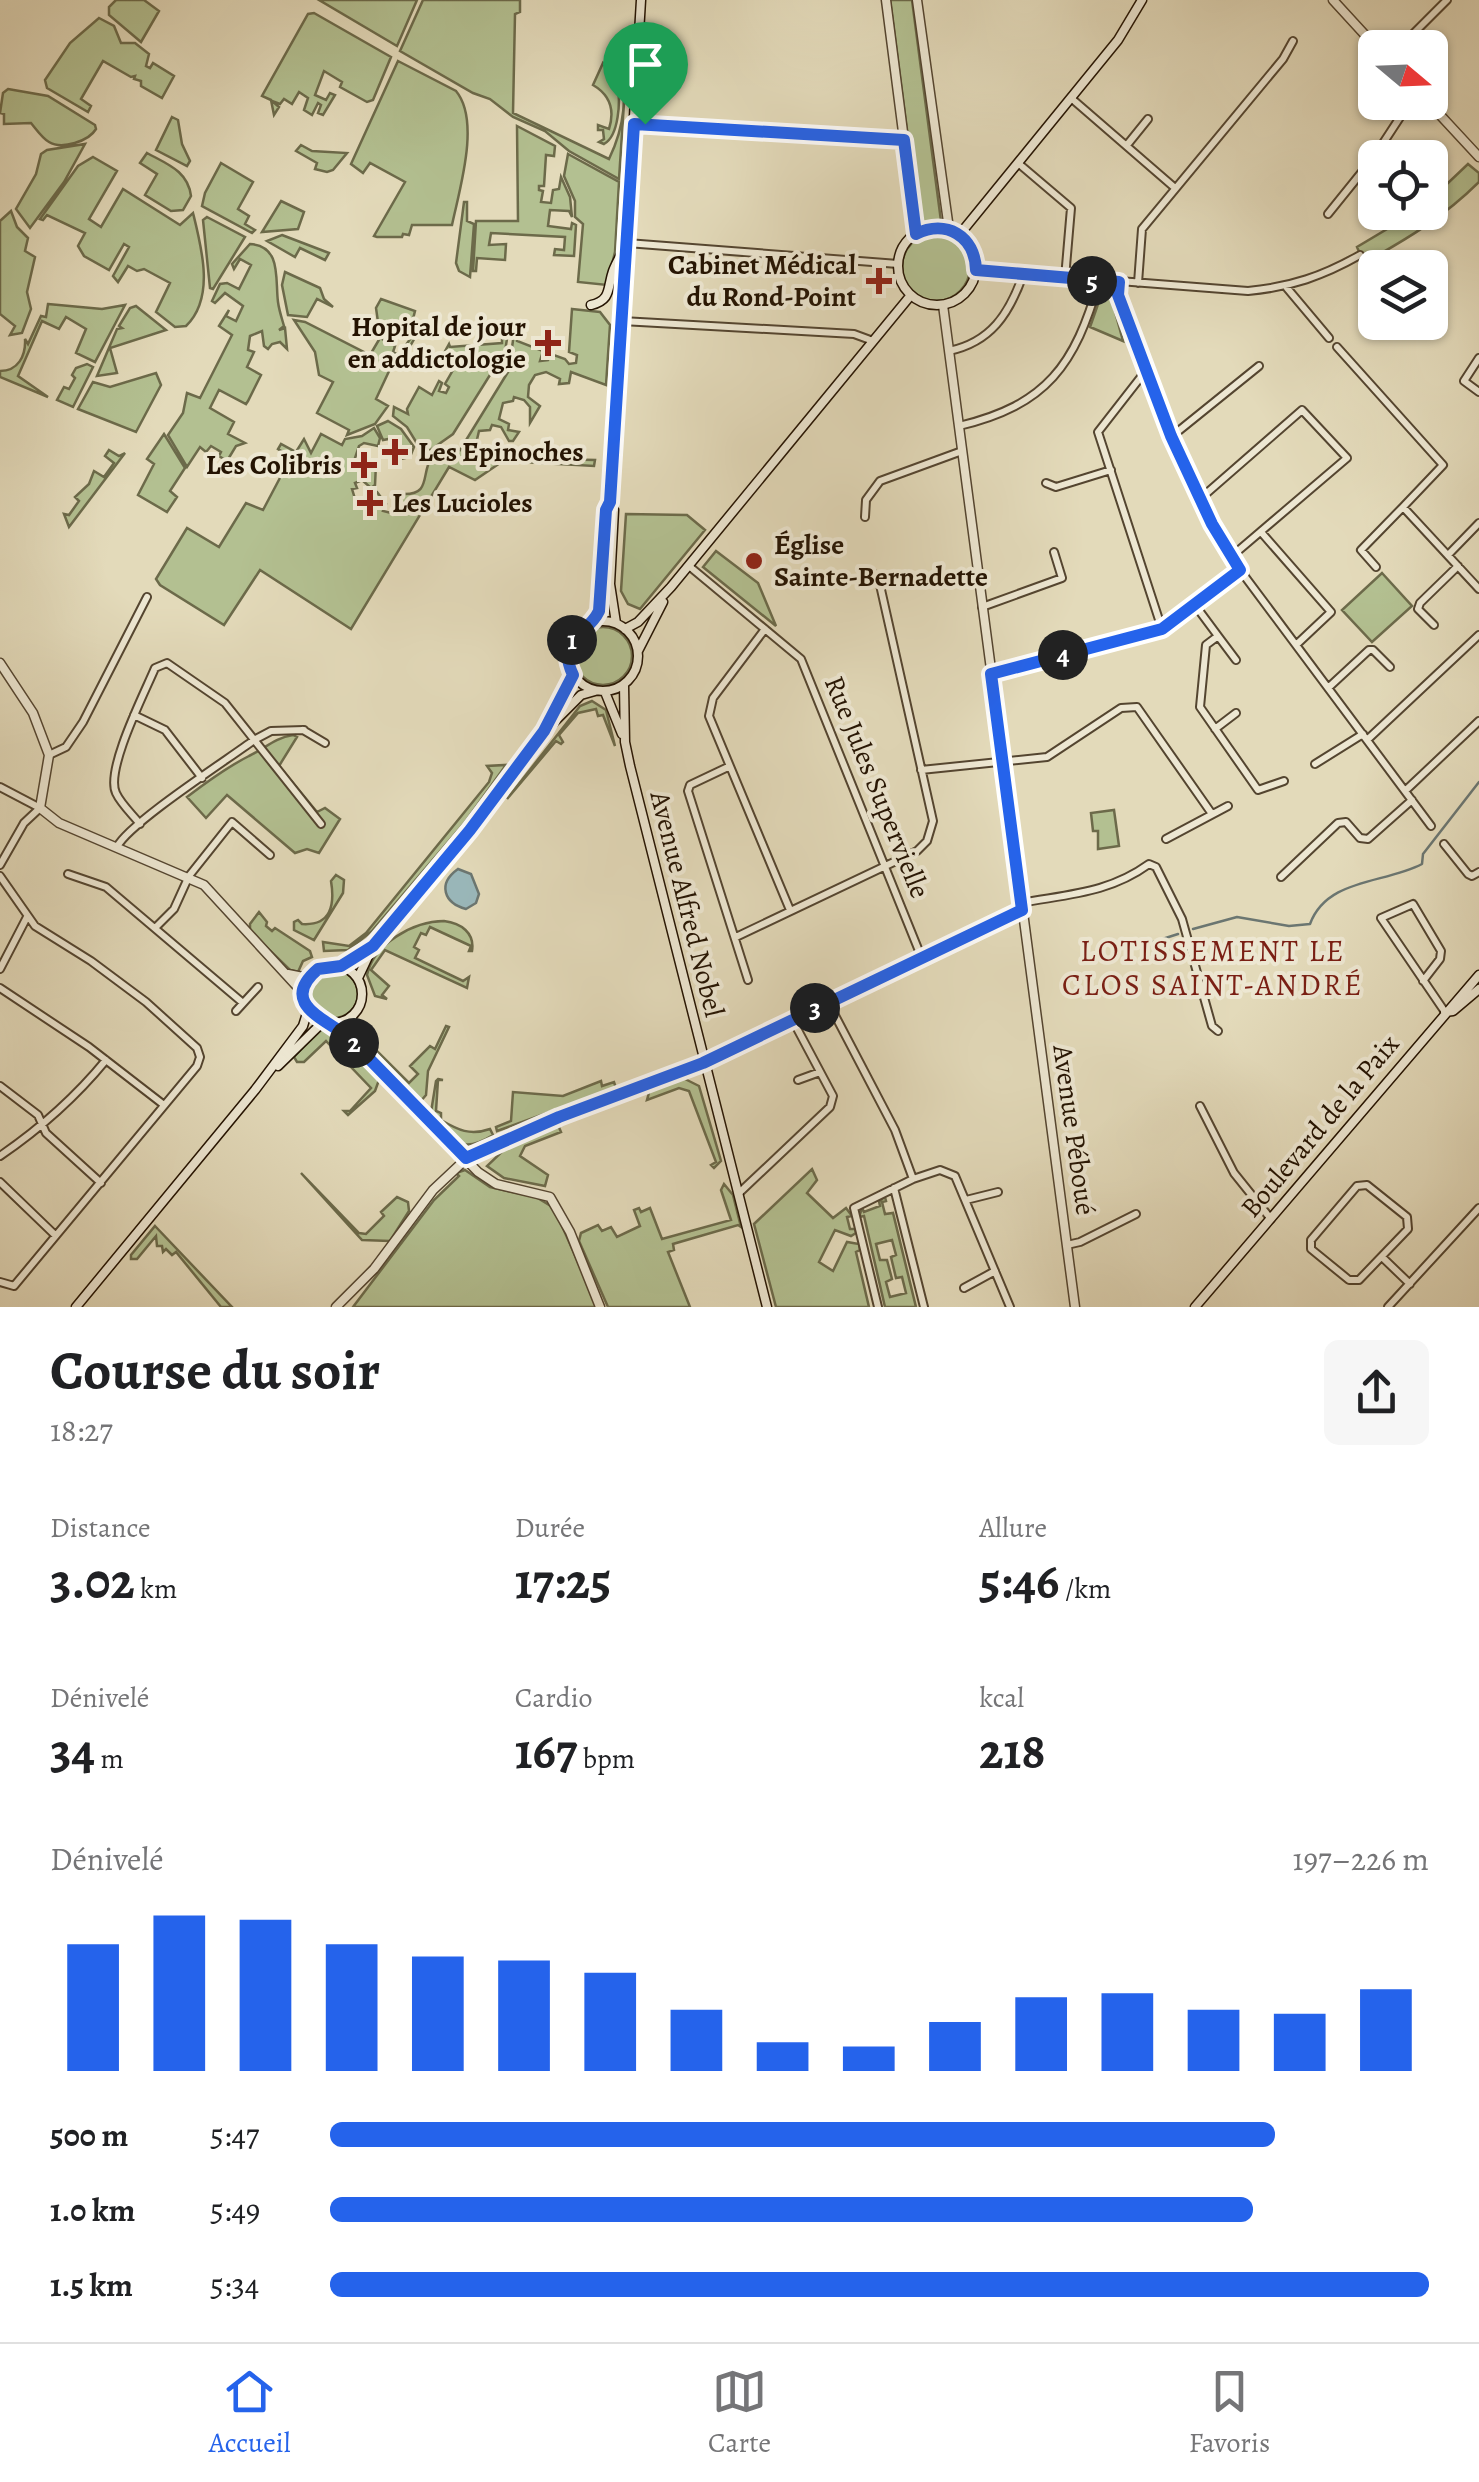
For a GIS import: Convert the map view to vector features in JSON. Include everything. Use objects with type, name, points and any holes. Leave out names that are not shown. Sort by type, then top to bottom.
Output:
[{"type":"main road","points":[[594,622],[601,604],[606,510],[610,502],[641,0]]},
{"type":"main road","points":[[886,0],[916,234]]},
{"type":"main road","points":[[918,0],[950,229]]},
{"type":"main road","points":[[960,234],[1118,40],[1142,0]]},
{"type":"main road","points":[[1339,2],[1362,30]]},
{"type":"main road","points":[[1445,120],[1479,157]]},
{"type":"main road","points":[[934,227],[950,229],[960,234],[973,250],[976,270],[966,294],[942,305],[920,302],[911,296],[899,276],[901,252],[916,234],[934,227]]},
{"type":"main road","points":[[591,305],[608,296],[612,273],[627,242]]},
{"type":"main road","points":[[625,628],[638,622],[672,587],[911,296]]},
{"type":"main road","name":"Avenue Péboué","points":[[942,305],[1075,1307]]},
{"type":"main road","points":[[610,502],[614,510],[611,605],[616,623]]},
{"type":"main road","points":[[350,1039],[352,1017],[362,1002],[358,978],[373,946],[470,830],[544,731],[581,695],[624,684],[636,670],[638,651],[648,627],[672,587]]},
{"type":"main road","points":[[544,731],[573,675],[569,646],[579,630],[594,622],[616,623],[625,628],[638,651]]},
{"type":"main road","points":[[0,663],[33,714],[48,754],[40,808],[58,823],[204,885],[240,928],[288,974],[304,994],[308,1010],[303,1026],[257,1087],[76,1307]]},
{"type":"main road","points":[[573,675],[600,691]]},
{"type":"main road","name":"Avenue Alfred Nobel","points":[[624,684],[625,742]]},
{"type":"main road","name":"Avenue Alfred Nobel","points":[[600,691],[625,742],[767,1307]]},
{"type":"main road","points":[[304,994],[308,978],[324,966],[341,966],[373,946]]},
{"type":"main road","points":[[341,966],[358,978]]},
{"type":"main road","points":[[288,974],[308,978]]},
{"type":"main road","name":"Boulevard de la Paix","points":[[1196,1307],[1478,977]]},
{"type":"main road","points":[[1445,1012],[1454,1011],[1479,988]]},
{"type":"main road","points":[[308,1010],[350,1039],[490,1181],[546,1194],[552,1199],[570,1232],[600,1307]]},
{"type":"main road","points":[[257,1087],[329,1023],[352,1017]]},
{"type":"main road","points":[[336,1307],[374,1268],[433,1190],[466,1158],[559,1117],[703,1063]]},
{"type":"street","points":[[1417,30],[1447,0]]},
{"type":"street","points":[[1138,284],[1142,229],[1293,42]]},
{"type":"street","points":[[1072,98],[1175,188]]},
{"type":"street","points":[[1127,145],[1148,119]]},
{"type":"street","points":[[1328,214],[1398,120]]},
{"type":"street","points":[[634,124],[904,140]]},
{"type":"street","points":[[1018,163],[1071,208],[1065,278]]},
{"type":"street","points":[[627,242],[898,264]]},
{"type":"street","points":[[976,270],[1248,291],[1287,288],[1324,276],[1358,256]]},
{"type":"street","points":[[949,351],[977,342],[996,327],[1012,306],[1023,275]]},
{"type":"street","points":[[958,426],[994,417],[1014,407],[1050,380],[1085,329],[1098,281]]},
{"type":"street","points":[[1119,282],[1118,295],[1144,372],[1200,499],[1240,570],[1431,826]]},
{"type":"street","points":[[1287,288],[1329,338]]},
{"type":"street","points":[[622,321],[854,334],[873,341]]},
{"type":"street","points":[[1337,347],[1444,465],[1361,550],[1376,567]]},
{"type":"street","points":[[1479,358],[1464,381],[1479,392]]},
{"type":"street","points":[[1171,436],[1258,366]]},
{"type":"street","points":[[1144,372],[1098,432],[1162,629]]},
{"type":"street","points":[[1200,499],[1302,410],[1347,458],[1232,556]]},
{"type":"street","points":[[864,517],[866,500],[880,481],[962,451]]},
{"type":"street","points":[[1046,484],[1056,487],[1111,470]]},
{"type":"street","points":[[1402,506],[1479,589]]},
{"type":"street","points":[[1448,555],[1479,523]]},
{"type":"street","points":[[1261,532],[1330,612],[1296,646]]},
{"type":"street","points":[[982,608],[1062,578],[1054,552]]},
{"type":"street","name":"Rue Jules Supervielle","points":[[689,566],[801,659],[921,956]]},
{"type":"street","points":[[1434,624],[1418,609],[1420,603],[1458,566]]},
{"type":"street","points":[[991,674],[1162,629],[1240,570]]},
{"type":"street","points":[[736,937],[917,851],[930,834],[932,822],[880,585],[873,572]]},
{"type":"street","points":[[48,754],[66,747],[83,722],[147,597]]},
{"type":"street","points":[[1195,604],[1236,660]]},
{"type":"street","points":[[765,629],[713,698],[709,716],[790,910]]},
{"type":"street","points":[[1315,764],[1365,737],[1479,635]]},
{"type":"street","points":[[1218,636],[1206,645],[1200,706],[1258,790],[1284,781]]},
{"type":"street","points":[[1328,688],[1369,650],[1374,650],[1390,667]]},
{"type":"street","points":[[140,824],[116,793],[113,778],[134,715],[156,668],[166,663],[225,703],[321,824]]},
{"type":"street","points":[[920,770],[1048,757],[1121,708],[1137,707],[1212,814]]},
{"type":"street","points":[[1215,728],[1236,713]]},
{"type":"street","points":[[134,715],[164,730],[202,778]]},
{"type":"street","points":[[1405,791],[1479,721]]},
{"type":"street","points":[[118,847],[121,839],[140,824],[271,730],[304,730],[325,743]]},
{"type":"street","points":[[728,767],[690,785],[688,791],[748,980]]},
{"type":"street","points":[[0,788],[40,808],[24,823],[0,866]]},
{"type":"street","points":[[1281,877],[1342,821],[1360,838],[1368,840],[1412,800]]},
{"type":"street","points":[[1166,839],[1228,806]]},
{"type":"street","points":[[155,928],[174,910],[189,876],[232,822],[270,855]]},
{"type":"street","points":[[1444,844],[1468,874],[1476,876],[1479,872]]},
{"type":"street","points":[[703,1063],[1022,907],[1082,890],[1102,890],[1126,881],[1148,864],[1156,867],[1182,919],[1212,1026],[1218,1031]]},
{"type":"street","points":[[68,874],[106,887],[243,1003]]},
{"type":"street","points":[[0,876],[27,917],[146,1002],[197,1048],[200,1057],[197,1066],[14,1286],[0,1282]]},
{"type":"street","points":[[1424,981],[1440,959],[1440,950],[1413,904],[1381,918],[1445,1012]]},
{"type":"street","points":[[0,969],[27,917]]},
{"type":"street","points":[[0,988],[164,1105]]},
{"type":"street","points":[[236,1011],[258,988]]},
{"type":"street","points":[[828,1002],[894,1130],[913,1179]]},
{"type":"street","points":[[738,1194],[830,1107],[833,1096],[792,1019]]},
{"type":"street","points":[[0,1156],[73,1100],[106,1060]]},
{"type":"street","points":[[798,1080],[820,1072]]},
{"type":"street","points":[[0,1086],[38,1115],[46,1133],[100,1183]]},
{"type":"street","points":[[1200,1106],[1234,1173],[1271,1220]]},
{"type":"street","points":[[878,1307],[854,1208],[940,1170],[955,1176],[1010,1307]]},
{"type":"street","points":[[0,1182],[55,1235]]},
{"type":"street","points":[[1356,1186],[1367,1186],[1407,1217],[1408,1229],[1382,1256],[1359,1280],[1350,1280],[1311,1250],[1311,1240],[1356,1186]]},
{"type":"street","points":[[894,1188],[924,1307]]},
{"type":"street","points":[[966,1200],[998,1192]]},
{"type":"street","points":[[1388,1307],[1479,1208]]},
{"type":"street","points":[[1066,1245],[1136,1214]]},
{"type":"street","points":[[1382,1256],[1410,1284]]},
{"type":"street","points":[[964,1288],[995,1271]]},
{"type":"green space","points":[[116,0],[144,0],[159,11],[141,42],[109,15],[109,7]]},
{"type":"green space","points":[[319,0],[417,0],[397,46]]},
{"type":"green space","points":[[423,0],[520,0],[520,12],[515,14],[513,113],[609,159],[621,124],[624,98],[612,63],[626,51],[623,47],[628,42],[619,179],[569,151],[545,131],[513,117],[490,99],[400,51]]},
{"type":"green space","points":[[890,0],[912,0],[941,221],[919,225]]},
{"type":"green space","points":[[314,13],[391,57],[373,100],[367,102],[340,87],[342,82],[324,71],[315,95],[326,100],[330,93],[335,95],[323,115],[318,113],[318,103],[312,115],[304,110],[308,98],[299,92],[292,104],[284,99],[280,104],[272,101],[279,107],[274,115],[271,100],[262,96],[308,14]]},
{"type":"green space","points":[[99,18],[114,26],[121,43],[135,43],[149,54],[146,66],[150,68],[153,63],[174,76],[162,98],[141,86],[135,76],[103,61],[81,99],[91,106],[88,112],[47,88],[45,80],[70,43]]},
{"type":"green space","points":[[398,61],[456,91],[467,120],[466,156],[452,225],[412,225],[409,235],[377,237],[374,236],[405,182],[370,163],[363,173],[351,164]]},
{"type":"green space","points":[[603,63],[616,80],[619,99],[616,126],[604,144],[599,142],[604,139],[598,125],[609,129],[611,109],[604,93],[593,85]]},
{"type":"green space","points":[[8,89],[48,96],[96,129],[81,140],[61,145],[46,140],[31,123],[4,124],[4,114],[0,113],[3,93]]},
{"type":"green space","points":[[172,117],[178,120],[190,161],[187,166],[156,150]]},
{"type":"green space","points":[[517,126],[555,146],[554,156],[546,155],[544,186],[539,186],[543,191],[541,202],[551,203],[561,177],[570,197],[572,217],[569,211],[550,210],[548,226],[571,229],[572,223],[576,225],[574,256],[554,255],[555,249],[564,250],[565,237],[491,233],[489,245],[506,244],[505,260],[477,258],[473,271],[476,221],[518,221]]},
{"type":"green space","points":[[85,144],[64,182],[30,228],[16,209],[36,174],[41,154]]},
{"type":"green space","points":[[301,145],[312,151],[347,153],[327,172],[315,169],[317,163],[296,151]]},
{"type":"green space","points":[[147,153],[186,180],[191,196],[183,210],[171,211],[145,195],[157,174],[140,163]]},
{"type":"green space","points":[[568,154],[619,182],[615,252],[607,285],[578,282],[583,224],[575,217],[575,201],[564,176]]},
{"type":"green space","points":[[93,157],[117,171],[89,219],[101,227],[123,189],[180,225],[193,213],[204,272],[201,302],[186,326],[175,327],[156,312],[170,283],[144,269],[137,271],[128,266],[118,282],[113,276],[129,247],[124,244],[109,270],[84,256],[78,246],[85,233],[47,215],[40,219],[78,166]]},
{"type":"green space","points":[[221,163],[253,182],[238,209],[249,216],[245,224],[255,230],[252,233],[202,206]]},
{"type":"green space","points":[[1468,164],[1479,173],[1479,182],[1448,209],[1448,183]]},
{"type":"green space","points":[[281,201],[304,212],[298,229],[262,232]]},
{"type":"green space","points":[[464,202],[467,221],[474,224],[470,277],[459,271],[456,263]]},
{"type":"green space","points":[[11,211],[17,227],[28,238],[25,251],[35,257],[27,292],[31,309],[22,333],[10,335],[15,326],[0,314],[0,221]]},
{"type":"green space","points":[[207,217],[245,237],[213,289],[203,220]]},
{"type":"green space","points":[[1386,230],[1420,230],[1386,250],[1357,247]]},
{"type":"green space","points":[[936,233],[949,235],[960,243],[968,254],[968,280],[960,291],[949,299],[936,301],[923,299],[912,291],[904,280],[902,267],[904,254],[912,243],[923,235]]},
{"type":"green space","points":[[282,235],[329,253],[325,260],[300,248],[295,257],[267,241]]},
{"type":"green space","points":[[250,244],[267,251],[275,265],[284,326],[279,330],[285,328],[287,349],[280,342],[268,349],[262,331],[250,336],[248,350],[254,352],[247,367],[261,375],[248,401],[246,404],[219,390],[210,408],[234,422],[228,434],[245,443],[236,446],[227,461],[211,446],[206,452],[200,447],[187,467],[168,435],[183,413],[187,393],[200,398],[232,335],[219,326],[229,310],[226,316],[236,321],[243,306],[225,293],[215,303],[212,301],[220,284],[239,289],[251,265],[240,259],[234,269],[232,264]]},
{"type":"green space","points":[[285,272],[320,288],[333,307],[317,299],[307,317],[288,315],[282,285]]},
{"type":"green space","points":[[1104,287],[1110,293],[1123,341],[1090,327]]},
{"type":"green space","points":[[381,299],[415,311],[412,323],[417,334],[409,348],[405,346],[411,338],[409,332],[399,328],[389,340],[371,326],[378,322],[376,308]]},
{"type":"green space","points":[[48,304],[102,309],[125,305],[95,362],[76,353],[86,329],[66,317],[59,329],[42,321],[18,376],[48,397],[0,377],[0,371],[20,361],[25,339],[28,344],[41,316],[46,317]]},
{"type":"green space","points":[[136,306],[166,330],[110,348],[117,373],[97,376],[117,329],[122,328],[119,326],[130,308]]},
{"type":"green space","points":[[572,309],[600,312],[610,325],[606,385],[571,372],[569,383],[559,384],[560,379],[546,372],[535,375],[528,397],[540,406],[530,423],[530,407],[514,397],[513,401],[503,403],[499,419],[509,424],[508,430],[519,432],[513,441],[509,441],[501,427],[492,425],[490,430],[479,431],[475,448],[486,451],[485,457],[500,460],[502,452],[508,453],[508,458],[595,460],[594,466],[503,461],[475,480],[449,467],[351,629],[260,570],[224,625],[156,579],[187,528],[219,547],[246,503],[263,510],[291,457],[278,449],[281,444],[296,452],[304,439],[311,453],[321,434],[342,445],[345,439],[362,436],[374,428],[380,438],[378,446],[359,446],[354,461],[364,471],[376,464],[375,485],[371,488],[362,480],[352,489],[357,505],[368,509],[375,505],[377,492],[386,504],[383,511],[395,514],[403,494],[422,488],[431,458],[453,446],[460,450],[516,359],[511,355],[514,333],[517,341],[543,351],[540,361],[548,360],[551,354],[569,364],[576,363],[577,355],[569,352]]},
{"type":"green space","points":[[294,320],[370,355],[380,338],[395,346],[393,352],[397,354],[376,399],[388,406],[375,424],[347,435],[349,430],[317,413],[333,382],[319,375],[315,352]]},
{"type":"green space","points":[[502,338],[507,339],[505,351],[453,434],[429,451],[421,450],[407,427],[393,416],[394,407],[408,414],[419,387],[432,395],[439,381],[439,391],[446,393],[449,387],[445,384],[453,370],[439,362],[449,344],[450,347],[502,343]]},
{"type":"green space","points":[[87,364],[93,367],[73,407],[57,400],[64,387],[69,389],[76,368]]},
{"type":"green space","points":[[156,373],[161,385],[136,432],[78,409],[93,382],[110,387]]},
{"type":"green space","points":[[388,421],[401,429],[414,447],[410,457],[401,459],[394,438],[383,440],[377,426]]},
{"type":"green space","points":[[164,434],[185,468],[170,491],[177,497],[167,512],[138,495],[154,464],[147,459]]},
{"type":"green space","points":[[109,450],[119,456],[125,453],[69,527],[64,514],[69,515],[79,501],[75,497],[89,484],[94,471],[104,477],[114,463],[105,456]]},
{"type":"green space","points":[[626,514],[687,515],[705,530],[640,609],[628,604],[621,591]]},
{"type":"green space","points":[[716,551],[758,583],[776,626],[703,567]]},
{"type":"green space","points":[[1382,573],[1412,606],[1372,642],[1342,610]]},
{"type":"green space","points":[[603,627],[623,636],[632,656],[623,676],[603,685],[583,676],[574,656],[583,636]]},
{"type":"green space","points":[[592,701],[606,710],[615,746],[603,715],[598,716],[596,709],[578,713],[559,735],[563,742],[556,741],[507,799],[580,706]]},
{"type":"green space","points":[[293,735],[297,737],[279,766],[317,812],[325,808],[340,819],[319,853],[307,849],[295,853],[227,795],[206,818],[187,797],[233,765]]},
{"type":"green space","points":[[506,765],[465,822],[372,931],[348,950],[324,951],[323,942],[349,946],[366,933],[489,782],[492,773],[487,766]]},
{"type":"green space","points":[[1114,810],[1119,846],[1098,849],[1098,831],[1093,831],[1091,813]]},
{"type":"green space","points":[[336,875],[344,880],[343,893],[314,940],[294,930],[298,920],[312,924],[325,918],[331,906],[331,881]]},
{"type":"green space","points":[[259,912],[272,931],[275,928],[310,951],[312,957],[303,961],[298,972],[290,970],[250,931]]},
{"type":"green space","points":[[444,921],[466,930],[471,939],[472,951],[471,946],[430,927],[426,935],[421,933],[414,947],[419,950],[415,958],[463,981],[469,977],[467,988],[385,950],[371,970],[389,986],[382,995],[387,999],[375,996],[367,975],[377,953],[408,930]]},
{"type":"green space","points":[[334,970],[351,977],[358,994],[351,1011],[334,1018],[317,1011],[310,994],[317,977]]},
{"type":"green space","points":[[446,1026],[449,1027],[428,1071],[426,1095],[420,1102],[372,1052],[376,1050],[409,1083],[418,1074],[410,1066],[430,1046],[435,1049]]},
{"type":"green space","points":[[332,1027],[379,1080],[375,1091],[348,1115],[344,1111],[350,1111],[371,1088],[326,1041],[304,1062],[297,1062],[294,1057],[320,1028]]},
{"type":"green space","points":[[683,1078],[699,1086],[721,1161],[714,1168],[711,1165],[716,1162],[689,1091],[679,1088],[647,1100],[650,1089]]},
{"type":"green space","points":[[438,1079],[443,1080],[438,1080],[436,1111],[441,1113],[441,1120],[464,1131],[490,1129],[493,1135],[472,1144],[452,1137],[431,1112]]},
{"type":"green space","points":[[601,1081],[602,1086],[614,1082],[616,1088],[497,1131],[496,1127],[511,1121],[513,1092],[563,1096]]},
{"type":"green space","points":[[558,1125],[561,1132],[525,1146],[520,1156],[548,1175],[545,1186],[504,1178],[487,1166],[511,1143]]},
{"type":"green space","points":[[812,1169],[817,1180],[807,1193],[833,1218],[846,1208],[852,1216],[847,1217],[850,1229],[856,1233],[851,1236],[835,1230],[819,1262],[833,1271],[847,1242],[859,1244],[860,1250],[856,1252],[869,1307],[776,1307],[754,1224]]},
{"type":"green space","points":[[465,1170],[490,1187],[536,1197],[554,1208],[598,1307],[353,1307],[434,1200],[459,1176],[456,1173]]},
{"type":"green space","points":[[301,1173],[359,1233],[366,1234],[397,1197],[408,1202],[409,1211],[390,1241],[362,1240]]},
{"type":"green space","points":[[724,1184],[733,1195],[741,1227],[673,1244],[674,1250],[668,1252],[690,1307],[608,1307],[579,1241],[581,1233],[598,1225],[602,1231],[611,1227],[617,1237],[640,1226],[634,1210],[639,1208],[641,1212],[650,1208],[662,1239],[731,1220],[721,1190]]},
{"type":"green space","points":[[885,1197],[885,1214],[893,1213],[916,1307],[885,1307],[864,1216],[859,1217],[862,1208],[864,1212],[880,1206],[879,1201]],"holes":[[[892,1240],[896,1255],[891,1257],[896,1278],[902,1277],[906,1293],[890,1297],[886,1282],[892,1279],[887,1260],[880,1260],[876,1244]]]},
{"type":"green space","points":[[155,1226],[232,1307],[221,1307],[176,1252],[172,1255],[157,1246],[156,1236],[137,1259],[131,1259]]},
{"type":"water","points":[[458,869],[471,874],[479,894],[476,903],[466,909],[448,898],[446,892],[447,881]]},
{"type":"waterway","points":[[1193,929],[1237,917],[1289,926],[1310,924],[1318,909],[1343,890],[1422,864],[1423,854],[1479,782]]},
{"type":"waterway","points":[[1150,943],[1178,934]]},
{"type":"place","name":"Cabinet Médical du Rond-Point","points":[[879,281]]},
{"type":"place","name":"Hopital de jour en addictologie","points":[[548,343]]},
{"type":"place","name":"Les Epinoches","points":[[395,452]]},
{"type":"place","name":"Les Colibris","points":[[364,465]]},
{"type":"place","name":"Les Lucioles","points":[[370,503]]},
{"type":"place","name":"Église Sainte-Bernadette","points":[[754,561]]},
{"type":"district","name":"LOTISSEMENT LE CLOS SAINT-ANDRÉ","points":[[1213,968]]},
{"type":"route","points":[[634,124],[645,124],[904,140],[916,234],[934,227],[960,234],[973,250],[976,270],[1119,282],[1118,295],[1144,372],[1212,524],[1240,570],[1162,629],[991,674],[1022,910],[703,1063],[559,1117],[466,1158],[334,1024],[315,1018],[305,1002],[305,986],[318,969],[331,964],[341,966],[373,946],[470,830],[544,731],[573,675],[569,646],[579,630],[594,622],[599,611],[606,510],[610,502],[634,124]]}]
